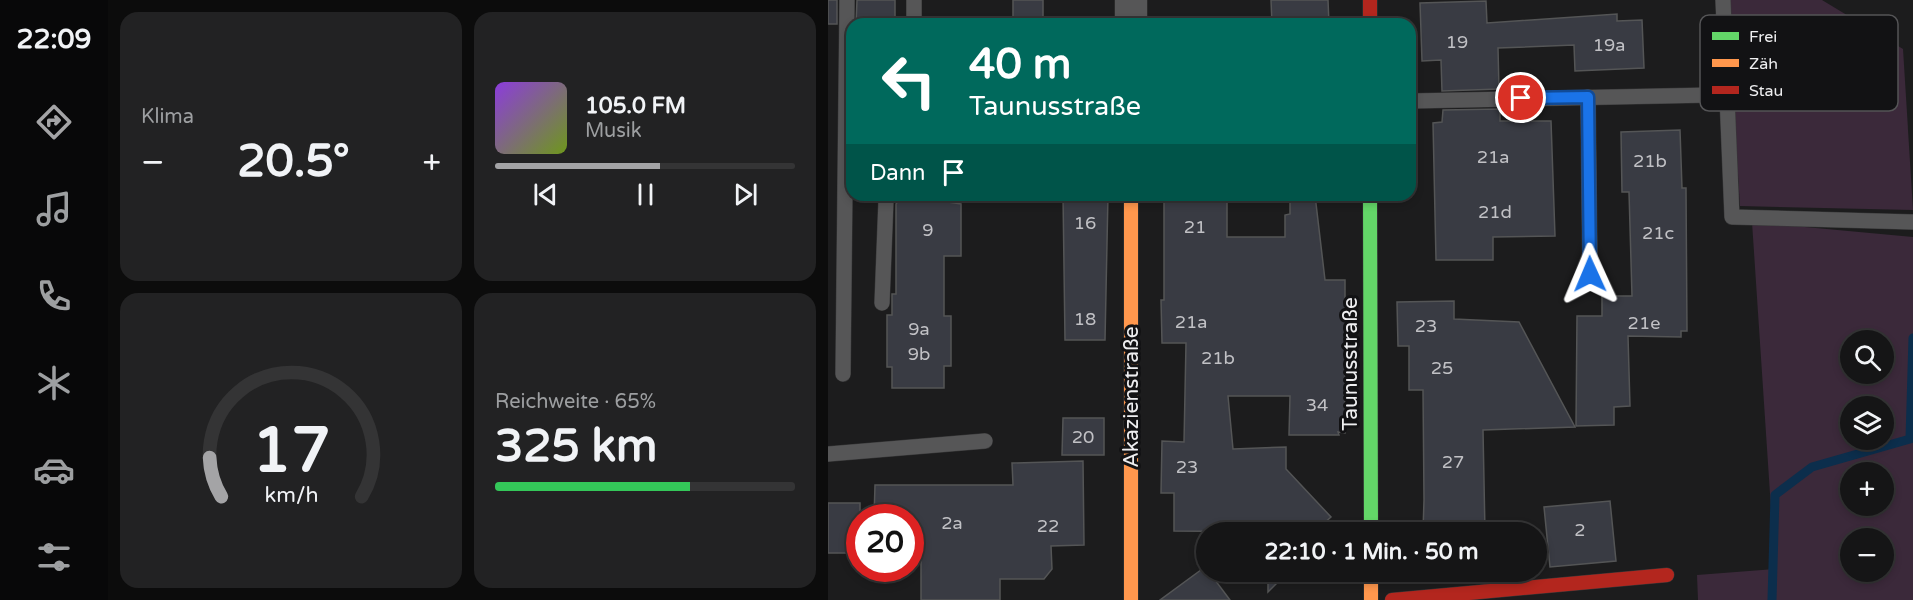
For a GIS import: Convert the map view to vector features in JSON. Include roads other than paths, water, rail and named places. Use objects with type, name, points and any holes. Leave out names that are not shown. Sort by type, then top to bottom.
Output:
[{"type":"street","points":[[1131,0],[1131,18]]},
{"type":"street","points":[[1370,0],[1370,18]]},
{"type":"street","name":"Akazienstraße","points":[[1131,201],[1131,600]]},
{"type":"street","name":"Taunusstraße","points":[[1370,201],[1371,522]]},
{"type":"street","points":[[1392,600],[1667,575]]},
{"type":"street","points":[[1371,582],[1371,600]]},
{"type":"lane","points":[[847,0],[847,18]]},
{"type":"lane","points":[[914,18],[915,0]]},
{"type":"lane","points":[[1722,0],[1723,15]]},
{"type":"lane","points":[[843,374],[846,94]]},
{"type":"lane","points":[[1416,101],[1700,95]]},
{"type":"lane","points":[[1588,97],[1590,274]]},
{"type":"lane","points":[[1727,111],[1731,218],[1912,222]]},
{"type":"lane","points":[[882,303],[886,201]]},
{"type":"lane","points":[[828,453],[985,441]]},
{"type":"waterway","points":[[1772,600],[1775,495],[1812,467],[1910,439],[1913,338]]}]
